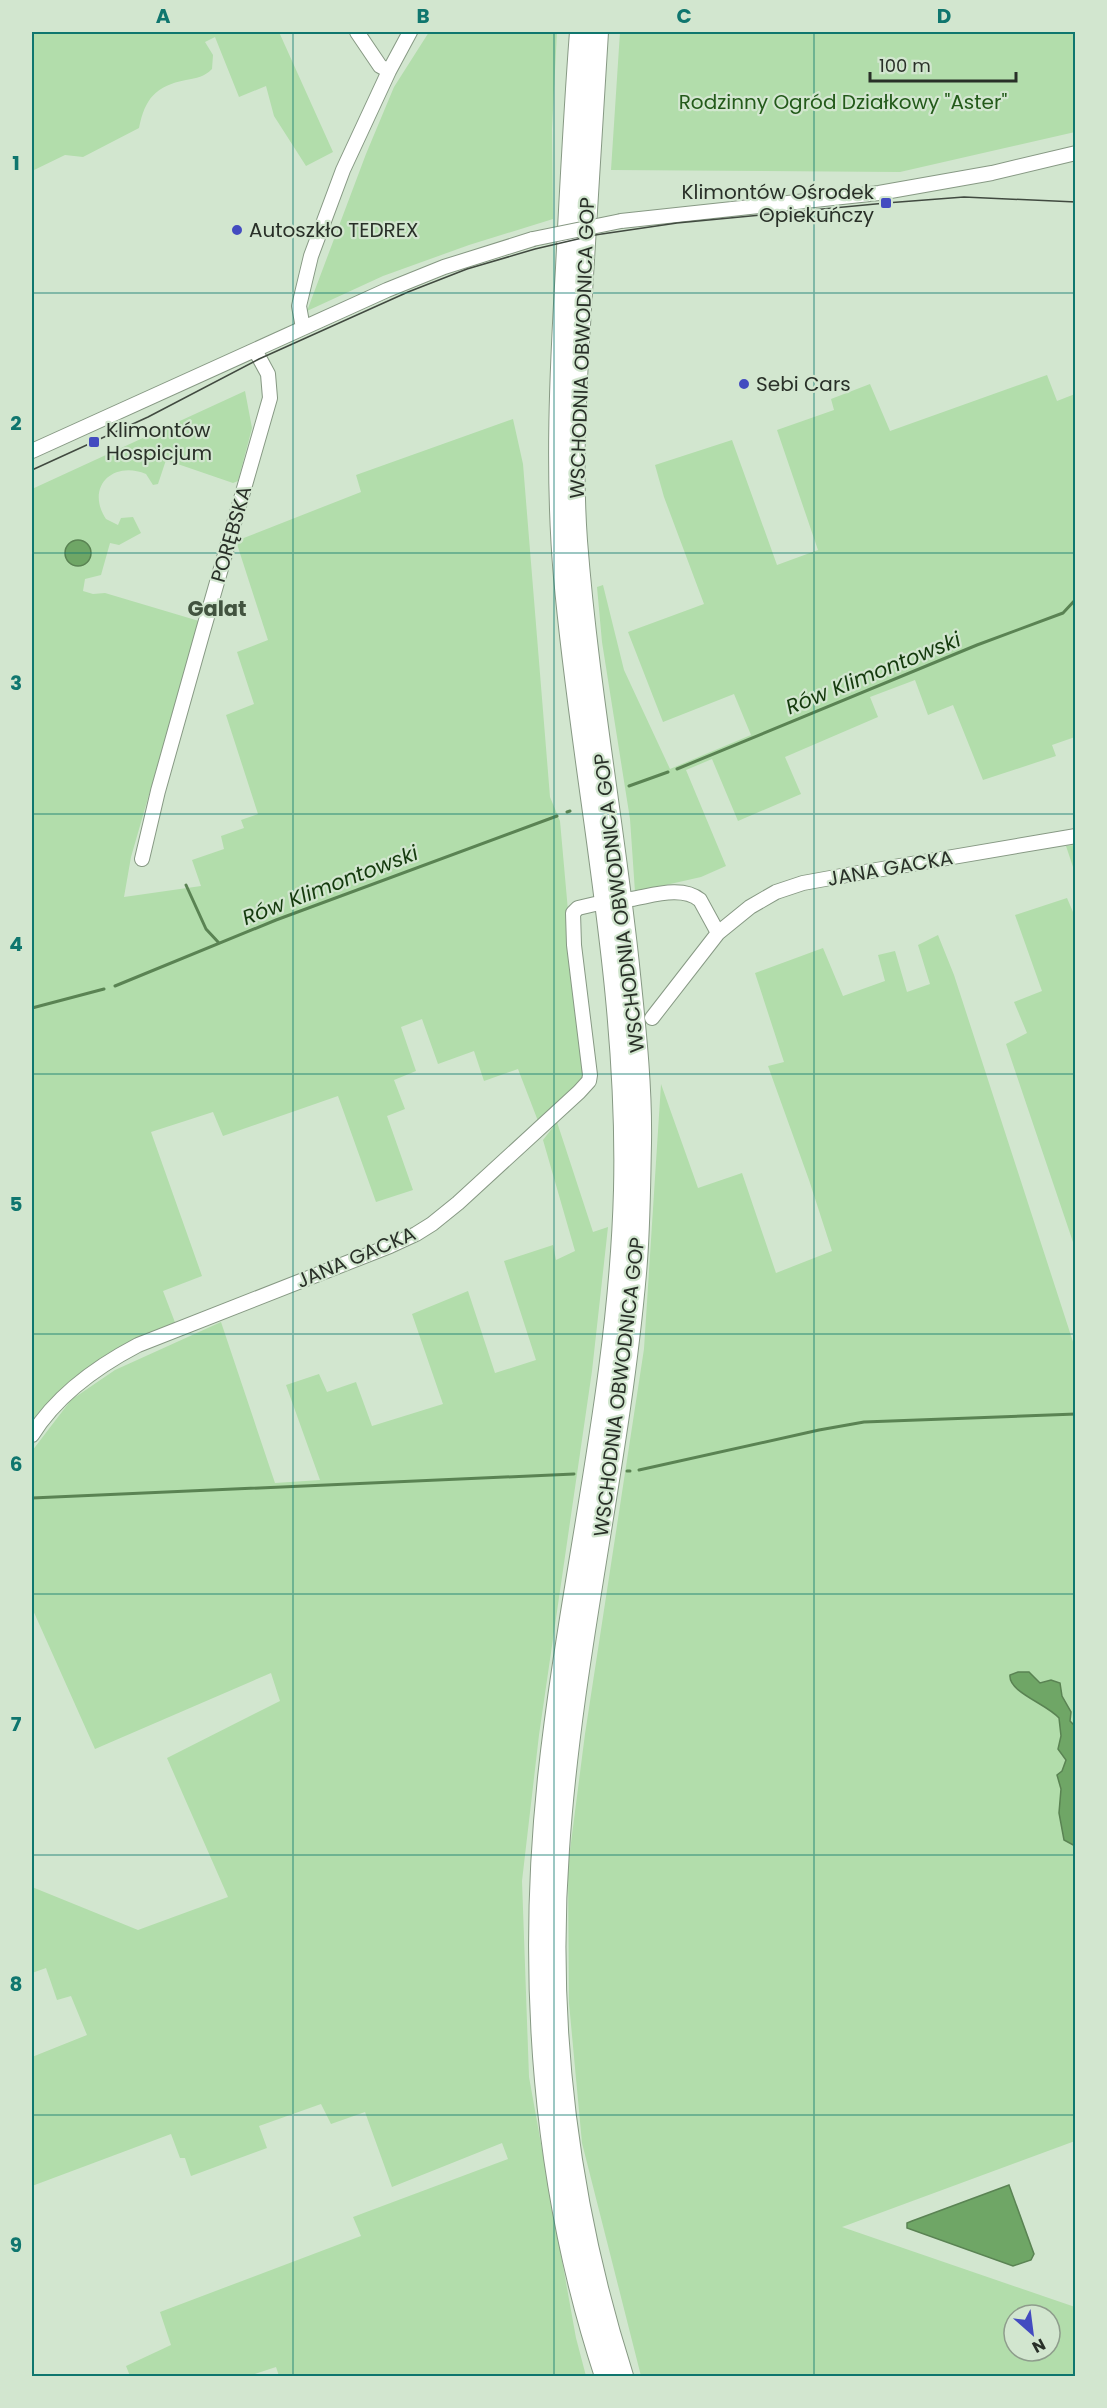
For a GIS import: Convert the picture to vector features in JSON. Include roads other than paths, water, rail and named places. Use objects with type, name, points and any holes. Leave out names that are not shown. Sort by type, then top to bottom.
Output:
[{"type":"highway","name":"WSCHODNIA OBWODNICA GOP","points":[[580,32],[561,360],[558,448],[560,512],[568,623],[617,1006],[624,1104],[624,1193],[611,1347],[548,1777],[540,1881],[539,1951],[543,2056],[553,2150],[574,2262],[597,2351],[618,2374]]},
{"type":"highway","name":"WSCHODNIA OBWODNICA GOP","points":[[598,32],[576,382],[576,531],[584,619],[624,923],[637,1041],[641,1134],[639,1220],[633,1304],[615,1444],[578,1678],[562,1810],[556,1912],[556,1998],[568,2137],[586,2237],[618,2374]]},
{"type":"highway","points":[[597,2351],[600,2376]]},
{"type":"street","points":[[357,32],[380,66],[389,71]]},
{"type":"street","points":[[303,328],[299,306],[311,256],[343,170],[389,71],[410,32]]},
{"type":"street","points":[[32,450],[444,267],[533,239],[621,221],[879,193],[992,173],[1076,153]]},
{"type":"street","name":"PORĘBSKA","points":[[142,859],[202,631],[270,398],[268,374],[255,350]]},
{"type":"street","name":"JANA GACKA","points":[[652,1018],[718,933],[767,897],[803,883],[1076,836]]},
{"type":"street","points":[[631,899],[688,893],[700,900],[718,933]]},
{"type":"street","name":"JANA GACKA","points":[[32,1435],[50,1411],[91,1373],[138,1345],[390,1246],[432,1224],[579,1092],[589,1081],[590,1075],[574,945],[573,913],[578,908],[595,904]]},
{"type":"waterway","name":"Rów Klimontowski","points":[[677,769],[977,645],[1063,613],[1076,599]]},
{"type":"waterway","name":"Rów Klimontowski","points":[[629,786],[668,772]]},
{"type":"waterway","name":"Rów Klimontowski","points":[[115,986],[276,920],[557,816]]},
{"type":"waterway","points":[[186,885],[206,929],[219,943]]},
{"type":"waterway","name":"Rów Klimontowski","points":[[32,1008],[104,989]]},
{"type":"waterway","points":[[639,1470],[864,1422],[1076,1414]]},
{"type":"waterway","points":[[32,1498],[574,1474]]},
{"type":"tram line","points":[[32,470],[148,417],[259,359],[408,292],[467,269],[535,249],[595,235],[677,223],[886,203],[964,197],[1076,202]]},
{"type":"place","name":"Klimontów Ośrodek Opiekuńczy","points":[[886,203]]},
{"type":"place","name":"Autoszkło TEDREX","points":[[237,230]]},
{"type":"place","name":"Sebi Cars","points":[[744,384]]},
{"type":"place","name":"Klimontów Hospicjum","points":[[94,442]]},
{"type":"district","name":"Galat","points":[[217,608]]},
{"type":"park label","name":"Rodzinny Ogród Działkowy \"Aster\"","points":[[843,102]]}]
